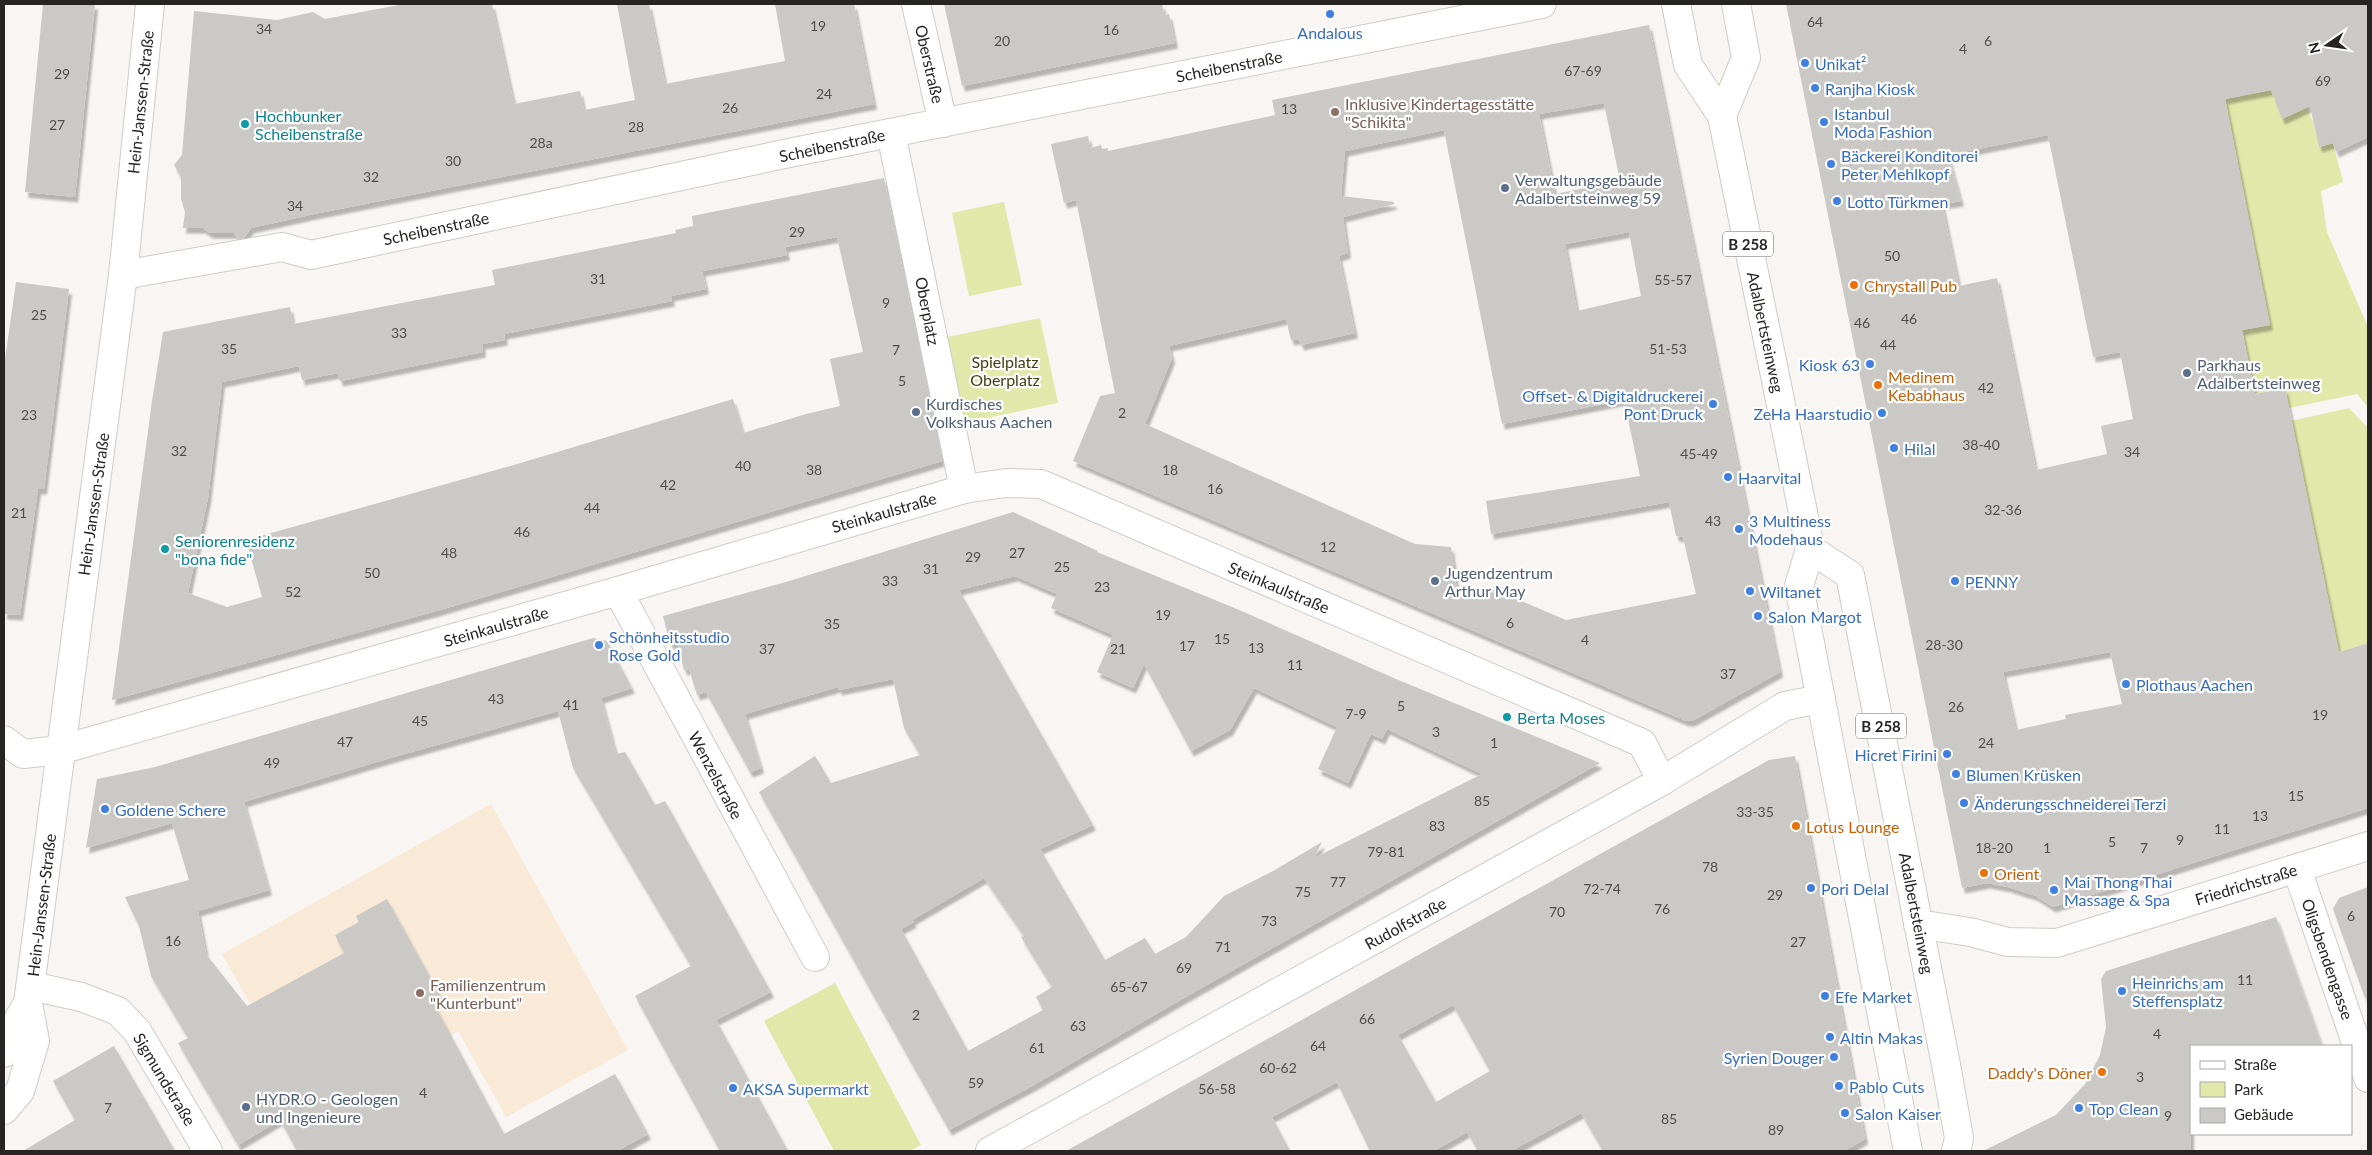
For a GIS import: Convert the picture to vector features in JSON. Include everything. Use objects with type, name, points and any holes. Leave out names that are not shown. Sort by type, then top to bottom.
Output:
[{"type":"street","name":"Hein-Janssen-Straße","points":[[4,1110],[20,1091],[35,1041],[30,994],[60,750],[123,275],[150,4]]},
{"type":"street","name":"Oberstraße","points":[[916,4],[943,124]]},
{"type":"street","name":"Scheibenstraße","points":[[123,275],[282,247],[311,255],[891,132],[943,124],[1542,4]]},
{"type":"street","name":"Adalbertsteinweg","points":[[1676,4],[1688,65],[1722,116],[1810,549],[1799,586],[1904,1150]]},
{"type":"street","points":[[1722,116],[1746,58],[1736,4]]},
{"type":"street","name":"Oberplatz","points":[[891,132],[964,489]]},
{"type":"street","name":"Steinkaulstraße","points":[[60,750],[618,591],[964,489],[1006,483],[1041,484],[1642,743],[1662,781]]},
{"type":"street","name":"Adalbertsteinweg","points":[[1810,549],[1850,575],[1959,1138],[1956,1151]]},
{"type":"street","name":"Wenzelstraße","points":[[618,591],[815,957]]},
{"type":"street","name":"Rudolfstraße","points":[[990,1151],[1662,781],[1785,706],[1821,699]]},
{"type":"street","points":[[4,740],[22,754],[60,750]]},
{"type":"street","name":"Friedrichstraße","points":[[1918,924],[1970,932],[2008,942],[2057,943],[2368,846]]},
{"type":"street","name":"Oligsbendengasse","points":[[2297,868],[2368,1078]]},
{"type":"street","name":"Hein-Janssen-Straße","points":[[4,1053],[10,1033],[30,994]]},
{"type":"street","name":"Sigmundstraße","points":[[30,994],[81,996],[118,1011],[137,1031],[208,1151]]},
{"type":"shaded area","name":"Familienzentrum \"Kunterbunt\"","points":[[491,804],[628,1050],[506,1117],[458,1031],[311,1113],[222,954]]},
{"type":"green space","points":[[2271,90],[2282,119],[2307,107],[2314,125],[2319,147],[2333,143],[2343,182],[2321,191],[2327,232],[2368,327],[2368,407],[2357,394],[2289,408],[2285,388],[2255,394],[2242,330],[2269,325],[2225,99]]},
{"type":"green space","points":[[1004,202],[1022,285],[969,296],[952,213]]},
{"type":"green space","name":"Spielplatz Oberplatz","points":[[1040,318],[1058,403],[963,423],[947,337]]},
{"type":"green space","points":[[2349,408],[2368,428],[2368,643],[2333,654],[2291,421]]},
{"type":"green space","points":[[835,983],[921,1145],[910,1151],[834,1151],[764,1021]]},
{"type":"building","points":[[43,4],[95,4],[75,197],[25,192]]},
{"type":"building","points":[[404,4],[492,4],[514,104],[580,91],[584,110],[635,100],[617,4],[649,4],[665,84],[785,61],[775,4],[854,4],[874,104],[314,214],[251,228],[244,238],[239,239],[234,233],[210,233],[203,228],[183,228],[185,212],[181,199],[181,177],[174,165],[182,155],[194,11],[277,20],[313,12],[325,19]]},
{"type":"building","points":[[944,4],[1162,4],[1164,15],[1169,14],[1175,43],[962,86]]},
{"type":"building","points":[[1786,4],[2368,4],[2368,137],[2336,152],[2333,143],[2319,147],[2310,106],[2282,119],[2271,90],[2225,99],[2270,325],[2242,330],[2255,394],[2285,388],[2339,652],[2368,643],[2368,808],[2053,907],[2036,896],[2008,887],[1987,883],[1962,888]],"holes":[[[2048,135],[2093,357],[2120,352],[2133,419],[2101,426],[2107,454],[2036,470],[1997,278],[1959,286],[1942,204],[1961,201],[1948,155]],[[2110,652],[2122,704],[2065,715],[2066,719],[2016,730],[2003,672]]]},
{"type":"building","points":[[1649,25],[1780,672],[1692,721],[1686,721],[1073,461],[1100,396],[1115,393],[1076,200],[1064,203],[1051,144],[1088,136],[1090,148],[1101,145],[1102,149],[1108,148],[1108,151],[1275,115],[1272,100]],"holes":[[[1604,103],[1620,181],[1555,194],[1539,114]],[[1444,130],[1502,424],[1624,400],[1640,476],[1486,501],[1491,534],[1669,502],[1676,536],[1683,537],[1696,594],[1566,620],[1512,597],[1509,586],[1458,598],[1451,547],[1415,544],[1145,424],[1172,358],[1169,346],[1286,319],[1291,340],[1299,339],[1301,345],[1355,333],[1339,256],[1348,253],[1343,217],[1394,204],[1394,202],[1341,196],[1345,151]],[[1629,232],[1641,296],[1577,311],[1565,244]]]},
{"type":"building","points":[[884,178],[942,461],[440,610],[112,700],[163,332],[290,307],[293,324],[495,285],[492,270],[676,233],[675,230],[693,226],[692,216]],"holes":[[[837,237],[863,352],[830,359],[840,406],[743,433],[733,399],[514,465],[246,540],[262,597],[227,607],[188,593],[208,498],[222,382],[299,366],[302,380],[338,373],[340,381],[483,352],[482,344],[505,340],[504,334],[672,301],[671,296],[706,289],[702,271],[787,255],[785,247]]]},
{"type":"building","points":[[16,282],[69,289],[44,489],[38,489],[20,615],[4,614],[4,366]]},
{"type":"building","points":[[1013,512],[1097,552],[1237,609],[1396,679],[1600,763],[1032,1086],[949,1130],[759,792],[815,756],[831,783],[920,755],[904,728],[893,679],[839,690],[838,687],[745,714],[761,768],[750,772],[706,692],[697,695],[689,669],[684,670],[677,642],[670,644],[663,616],[786,582]],"holes":[[[1015,576],[1057,594],[1051,608],[1113,635],[1097,672],[1133,688],[1144,664],[1191,751],[1230,730],[1254,688],[1337,727],[1318,769],[1348,783],[1371,734],[1382,739],[1387,729],[1482,774],[1314,858],[1322,842],[1273,871],[1224,896],[1186,937],[1155,954],[1145,938],[1105,960],[1040,849],[1093,825],[959,590]],[[984,878],[1024,936],[1021,937],[1052,987],[1036,997],[1043,1010],[968,1051],[901,929],[914,922],[912,920]]]},
{"type":"building","points":[[593,638],[607,641],[632,688],[601,698],[616,754],[625,752],[655,805],[665,801],[771,992],[716,1020],[788,1151],[720,1151],[635,996],[691,966],[573,768],[558,711],[390,758],[244,802],[269,890],[198,911],[206,954],[247,1006],[344,953],[335,935],[359,922],[356,916],[387,899],[441,997],[433,1002],[504,1134],[615,1074],[648,1134],[617,1151],[297,1151],[280,1120],[238,1145],[178,1043],[188,1038],[151,976],[139,926],[125,897],[189,880],[172,823],[86,848],[97,779],[155,767]]},
{"type":"building","points":[[1795,756],[1865,1139],[1844,1151],[1603,1151],[1581,1113],[1511,1151],[1478,1151],[1467,1132],[1434,1151],[1370,1151],[1337,1082],[1272,1117],[1290,1151],[1066,1151],[1769,760]],"holes":[[[1453,1005],[1490,1071],[1436,1102],[1398,1035]]]},
{"type":"building","points":[[2368,887],[2368,998],[2365,998],[2333,909],[2339,898]]},
{"type":"building","points":[[2276,917],[2322,1045],[2190,1045],[2191,1151],[1983,1151],[2056,1115],[2085,1084],[2100,1055],[2106,1027],[2101,979],[2106,971]]},
{"type":"building","points":[[114,1046],[175,1151],[23,1151],[75,1120],[53,1081]]},
{"type":"place","name":"Andalous","points":[[1330,14]]},
{"type":"place","name":"Unikat²","points":[[1805,63]]},
{"type":"place","name":"Ranjha Kiosk","points":[[1815,88]]},
{"type":"place","name":"Inklusive Kindertagesstätte \"Schikita\"","points":[[1335,112]]},
{"type":"place","name":"Istanbul Moda Fashion","points":[[1824,122]]},
{"type":"place","name":"Hochbunker Scheibenstraße","points":[[245,124]]},
{"type":"place","name":"Bäckerei Konditorei Peter Mehlkopf","points":[[1831,164]]},
{"type":"place","name":"Verwaltungsgebäude Adalbertsteinweg 59","points":[[1505,188]]},
{"type":"place","name":"Lotto Türkmen","points":[[1837,201]]},
{"type":"place","name":"Chrystall Pub","points":[[1854,285]]},
{"type":"place","name":"Kiosk 63","points":[[1870,364]]},
{"type":"place","name":"Parkhaus Adalbertsteinweg","points":[[2187,373]]},
{"type":"place","name":"Medinem Kebabhaus","points":[[1878,385]]},
{"type":"place","name":"Offset- & Digitaldruckerei Pont Druck","points":[[1713,404]]},
{"type":"place","name":"Kurdisches Volkshaus Aachen","points":[[916,412]]},
{"type":"place","name":"ZeHa Haarstudio","points":[[1882,413]]},
{"type":"place","name":"Hilal","points":[[1894,448]]},
{"type":"place","name":"Haarvital","points":[[1728,477]]},
{"type":"place","name":"3 Multiness Modehaus","points":[[1739,529]]},
{"type":"place","name":"Seniorenresidenz \"bona fide\"","points":[[165,549]]},
{"type":"place","name":"Jugendzentrum Arthur May","points":[[1435,581]]},
{"type":"place","name":"PENNY","points":[[1955,581]]},
{"type":"place","name":"Wiltanet","points":[[1750,591]]},
{"type":"place","name":"Salon Margot","points":[[1758,616]]},
{"type":"place","name":"Schönheitsstudio Rose Gold","points":[[599,645]]},
{"type":"place","name":"Plothaus Aachen","points":[[2126,684]]},
{"type":"place","name":"Berta Moses","points":[[1507,717]]},
{"type":"place","name":"Hicret Firini","points":[[1947,754]]},
{"type":"place","name":"Blumen Krüsken","points":[[1956,774]]},
{"type":"place","name":"Änderungsschneiderei Terzi","points":[[1964,803]]},
{"type":"place","name":"Goldene Schere","points":[[105,809]]},
{"type":"place","name":"Lotus Lounge","points":[[1796,826]]},
{"type":"place","name":"Orient","points":[[1984,873]]},
{"type":"place","name":"Pori Delal","points":[[1811,888]]},
{"type":"place","name":"Mai Thong Thai Massage & Spa","points":[[2054,890]]},
{"type":"place","name":"Heinrichs am Steffensplatz","points":[[2122,991]]},
{"type":"place","name":"Familienzentrum \"Kunterbunt\"","points":[[420,993]]},
{"type":"place","name":"Efe Market","points":[[1825,996]]},
{"type":"place","name":"Altin Makas","points":[[1830,1037]]},
{"type":"place","name":"Syrien Douger","points":[[1834,1057]]},
{"type":"place","name":"Daddy's Döner","points":[[2102,1072]]},
{"type":"place","name":"Pablo Cuts","points":[[1839,1086]]},
{"type":"place","name":"AKSA Supermarkt","points":[[733,1088]]},
{"type":"place","name":"HYDR.O - Geologen und Ingenieure","points":[[246,1107]]},
{"type":"place","name":"Top Clean","points":[[2079,1108]]},
{"type":"place","name":"Salon Kaiser","points":[[1845,1113]]}]
